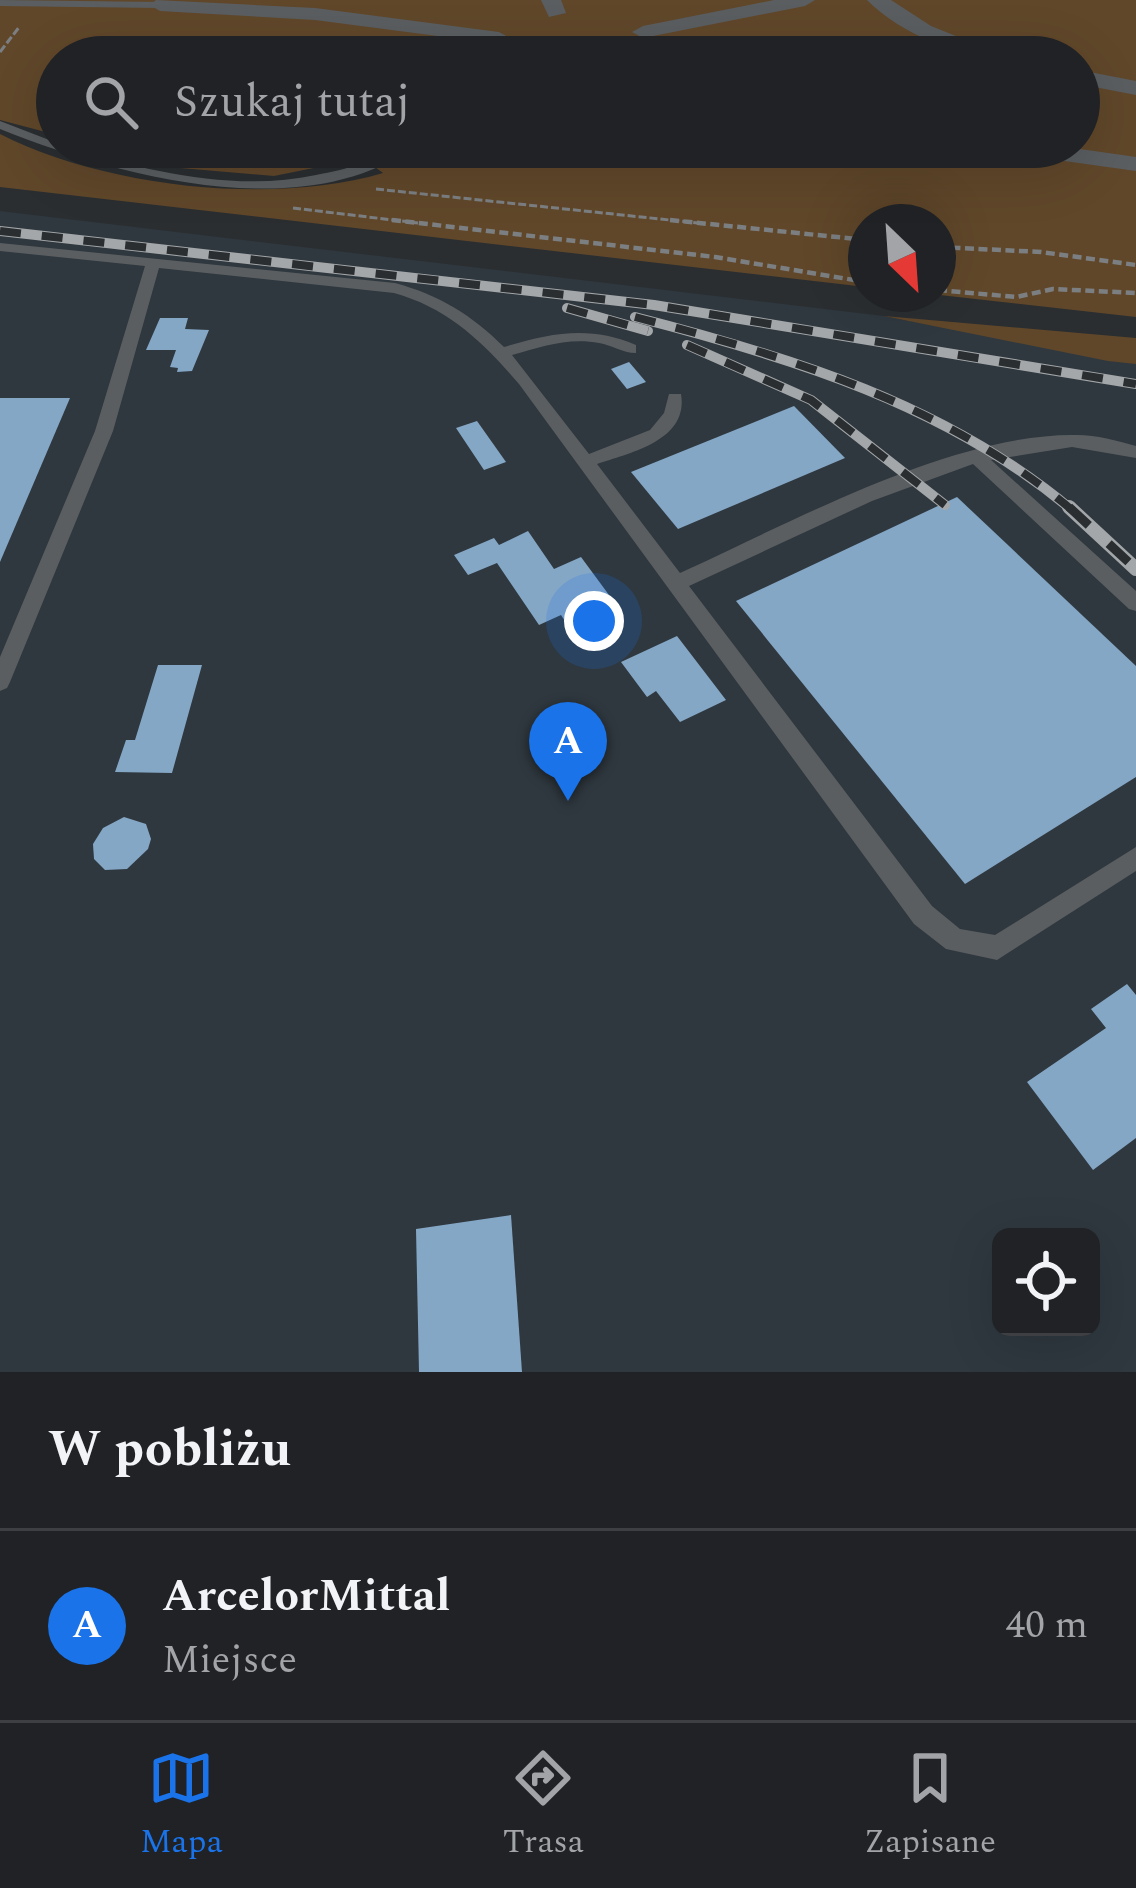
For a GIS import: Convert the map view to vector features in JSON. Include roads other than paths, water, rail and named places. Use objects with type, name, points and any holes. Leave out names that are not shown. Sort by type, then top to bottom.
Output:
[{"type":"street","points":[[643,32],[805,0]]},
{"type":"street","points":[[878,0],[940,36]]},
{"type":"street","points":[[160,5],[315,14],[484,36]]},
{"type":"street","points":[[1100,81],[1136,88]]},
{"type":"street","points":[[1100,159],[1136,164]]},
{"type":"lane","points":[[0,3],[160,5]]},
{"type":"lane","points":[[0,125],[36,140]]},
{"type":"lane","points":[[122,168],[247,183],[320,178],[360,168]]},
{"type":"lane","points":[[0,248],[424,295],[481,329],[502,353],[923,915],[955,940],[997,949],[1136,858]]},
{"type":"lane","points":[[0,682],[104,431],[153,263]]},
{"type":"lane","points":[[502,353],[565,335],[589,334],[630,349]]},
{"type":"lane","points":[[584,461],[664,429],[675,415],[675,398]]},
{"type":"lane","points":[[675,584],[913,479],[978,458],[1064,441],[1090,441],[1136,452]]},
{"type":"lane","points":[[978,458],[1136,603]]},
{"type":"railway","points":[[0,231],[654,305],[1136,384]]},
{"type":"railway","points":[[567,308],[648,331]]},
{"type":"railway","points":[[635,317],[809,368],[920,413],[1024,473],[1072,510]]},
{"type":"railway","points":[[687,345],[811,400],[945,505]]},
{"type":"railway","points":[[1069,507],[1136,569]]},
{"type":"place","name":"ArcelorMittal","points":[[568,801]]}]
